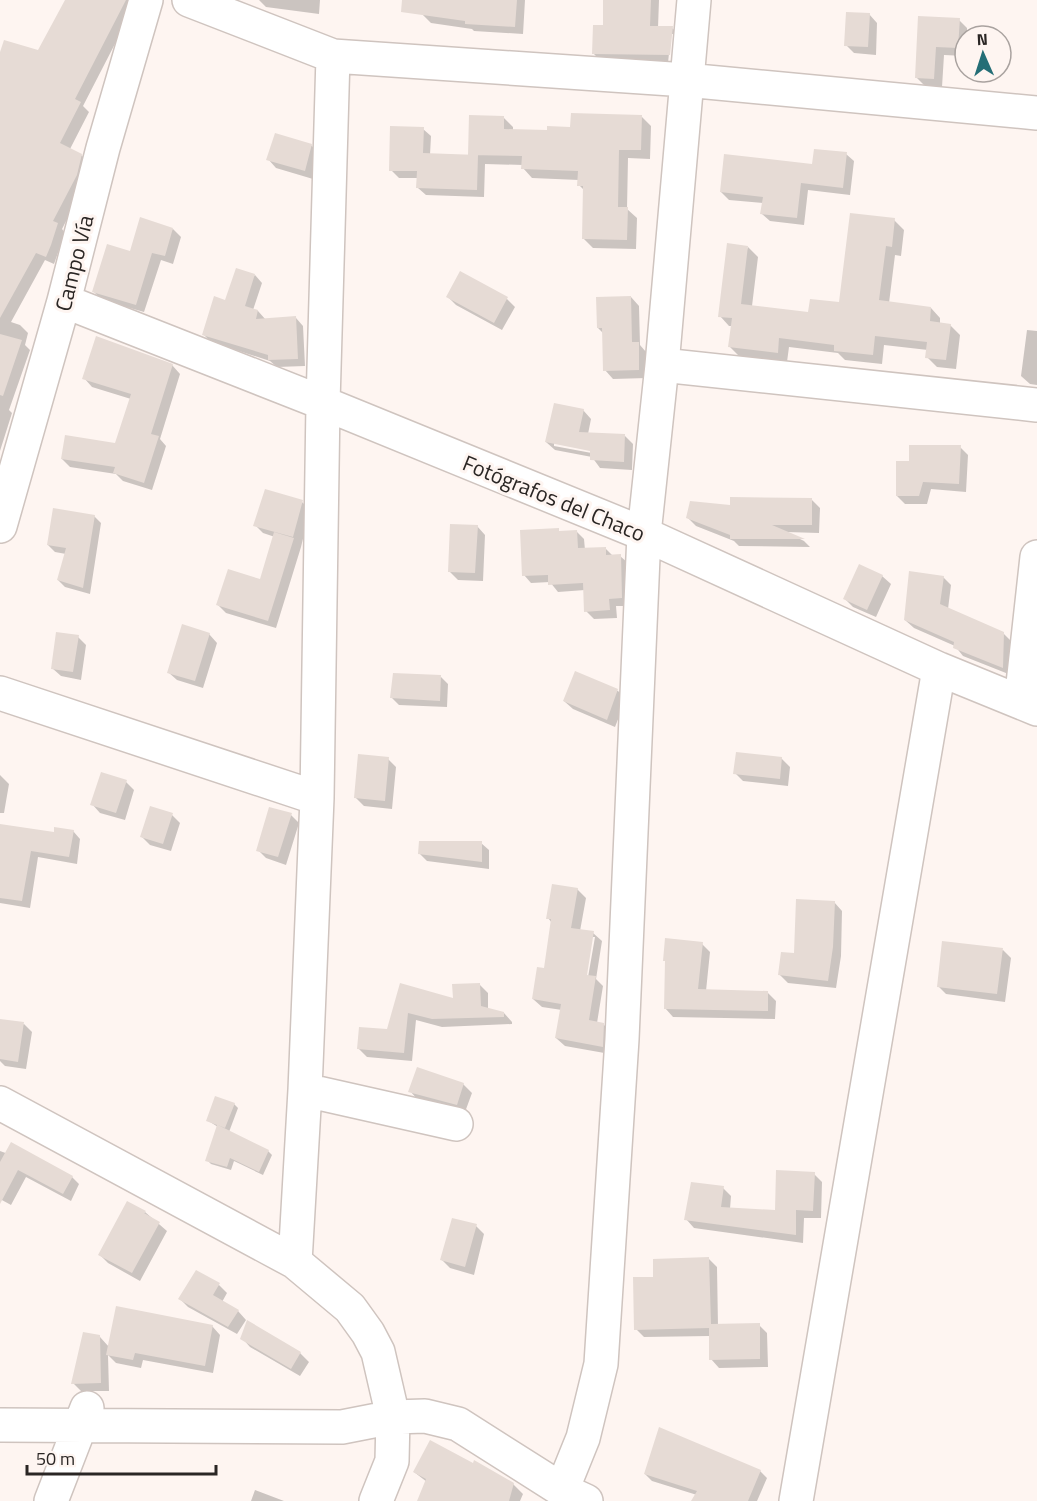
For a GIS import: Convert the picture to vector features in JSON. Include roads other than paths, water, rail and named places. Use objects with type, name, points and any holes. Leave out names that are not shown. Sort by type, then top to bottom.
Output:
[{"type":"street","name":"Campo Vía","points":[[0,526],[64,301],[103,148],[146,0]]},
{"type":"street","points":[[189,0],[333,56],[686,80],[1037,113]]},
{"type":"street","points":[[0,1425],[84,1416],[348,1406],[393,1417],[425,1416],[458,1424],[574,1496],[583,1438],[601,1364],[622,1039],[644,534],[662,365],[694,0]]},
{"type":"street","points":[[295,1262],[305,1090],[317,798],[323,403],[333,56]]},
{"type":"street","name":"Fotógrafos del Chaco","points":[[64,301],[323,403],[644,534],[939,669],[1029,706]]},
{"type":"street","points":[[662,365],[1037,405]]},
{"type":"street","points":[[1029,706],[1037,557]]},
{"type":"street","points":[[796,1501],[939,669]]},
{"type":"street","points":[[0,693],[317,798]]},
{"type":"street","points":[[305,1090],[456,1124]]},
{"type":"street","points":[[0,1103],[295,1262],[350,1308],[378,1352],[393,1417],[392,1461],[376,1501]]},
{"type":"street","points":[[0,1404],[84,1416]]},
{"type":"street","points":[[51,1501],[84,1416]]}]
